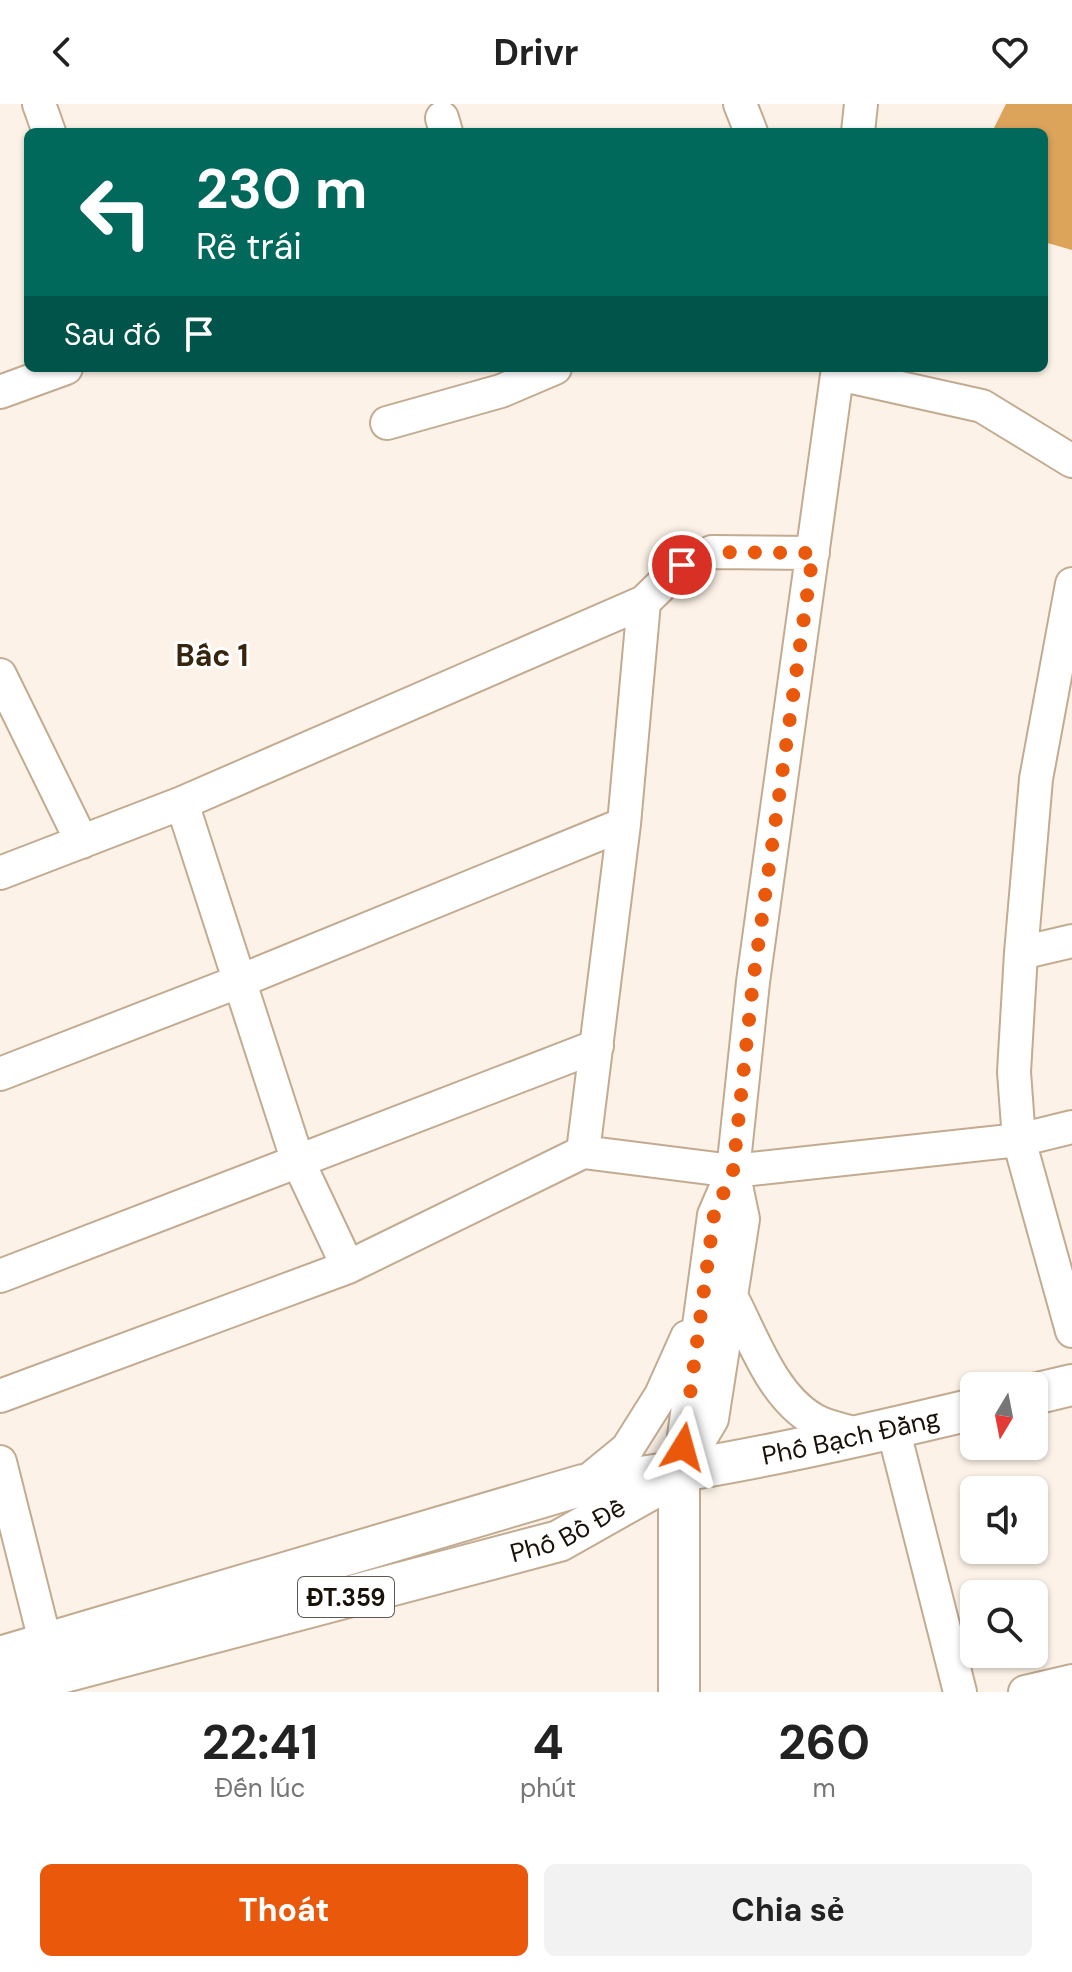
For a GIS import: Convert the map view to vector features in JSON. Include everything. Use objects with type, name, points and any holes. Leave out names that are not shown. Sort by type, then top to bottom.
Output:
[{"type":"main road","points":[[1048,1391],[1072,1385]]},
{"type":"main road","name":"Phố Bạch Đằng","points":[[679,1473],[960,1412]]},
{"type":"main road","name":"Phố Bồ Đề","points":[[0,1657],[583,1485],[679,1473]]},
{"type":"main road","name":"Phố Bồ Đề","points":[[0,1689],[559,1541],[679,1473]]},
{"type":"main road","points":[[679,1473],[679,1692]]},
{"type":"street","points":[[39,104],[48,128]]},
{"type":"street","points":[[740,104],[749,128]]},
{"type":"street","points":[[858,128],[861,104]]},
{"type":"street","points":[[0,392],[55,372]]},
{"type":"street","points":[[387,423],[501,391],[546,372]]},
{"type":"street","points":[[583,1485],[627,1449],[661,1395],[717,1299],[743,1219],[733,1171],[753,982],[838,372]]},
{"type":"street","points":[[842,372],[982,406],[1072,461]]},
{"type":"street","points":[[0,873],[182,803],[644,602],[682,565],[712,552],[813,553]]},
{"type":"street","points":[[1072,584],[1036,779],[1014,1072],[1019,1140],[1072,1331]]},
{"type":"street","points":[[583,1152],[624,824],[644,602]]},
{"type":"street","points":[[0,675],[82,842]]},
{"type":"street","points":[[182,803],[297,1159],[348,1267]]},
{"type":"street","points":[[0,1074],[240,981],[624,824]]},
{"type":"street","points":[[1021,953],[1072,941]]},
{"type":"street","points":[[0,1276],[297,1159],[597,1046]]},
{"type":"street","points":[[0,1396],[348,1267],[583,1152],[733,1171],[1019,1140],[1072,1127]]},
{"type":"street","points":[[717,1299],[791,1403],[816,1421],[880,1432],[960,1692]]},
{"type":"street","points":[[679,1473],[712,1419],[717,1299]]},
{"type":"street","points":[[0,1462],[46,1645]]},
{"type":"street","points":[[1025,1692],[1072,1681]]},
{"type":"shaded area","points":[[1006,104],[1072,104],[1072,250],[1048,243],[1048,128],[994,128]]},
{"type":"district","name":"Bấc 1","points":[[212,655]]},
{"type":"route","points":[[682,565],[712,552],[813,553],[753,982],[733,1171],[714,1215],[683,1447]]}]
